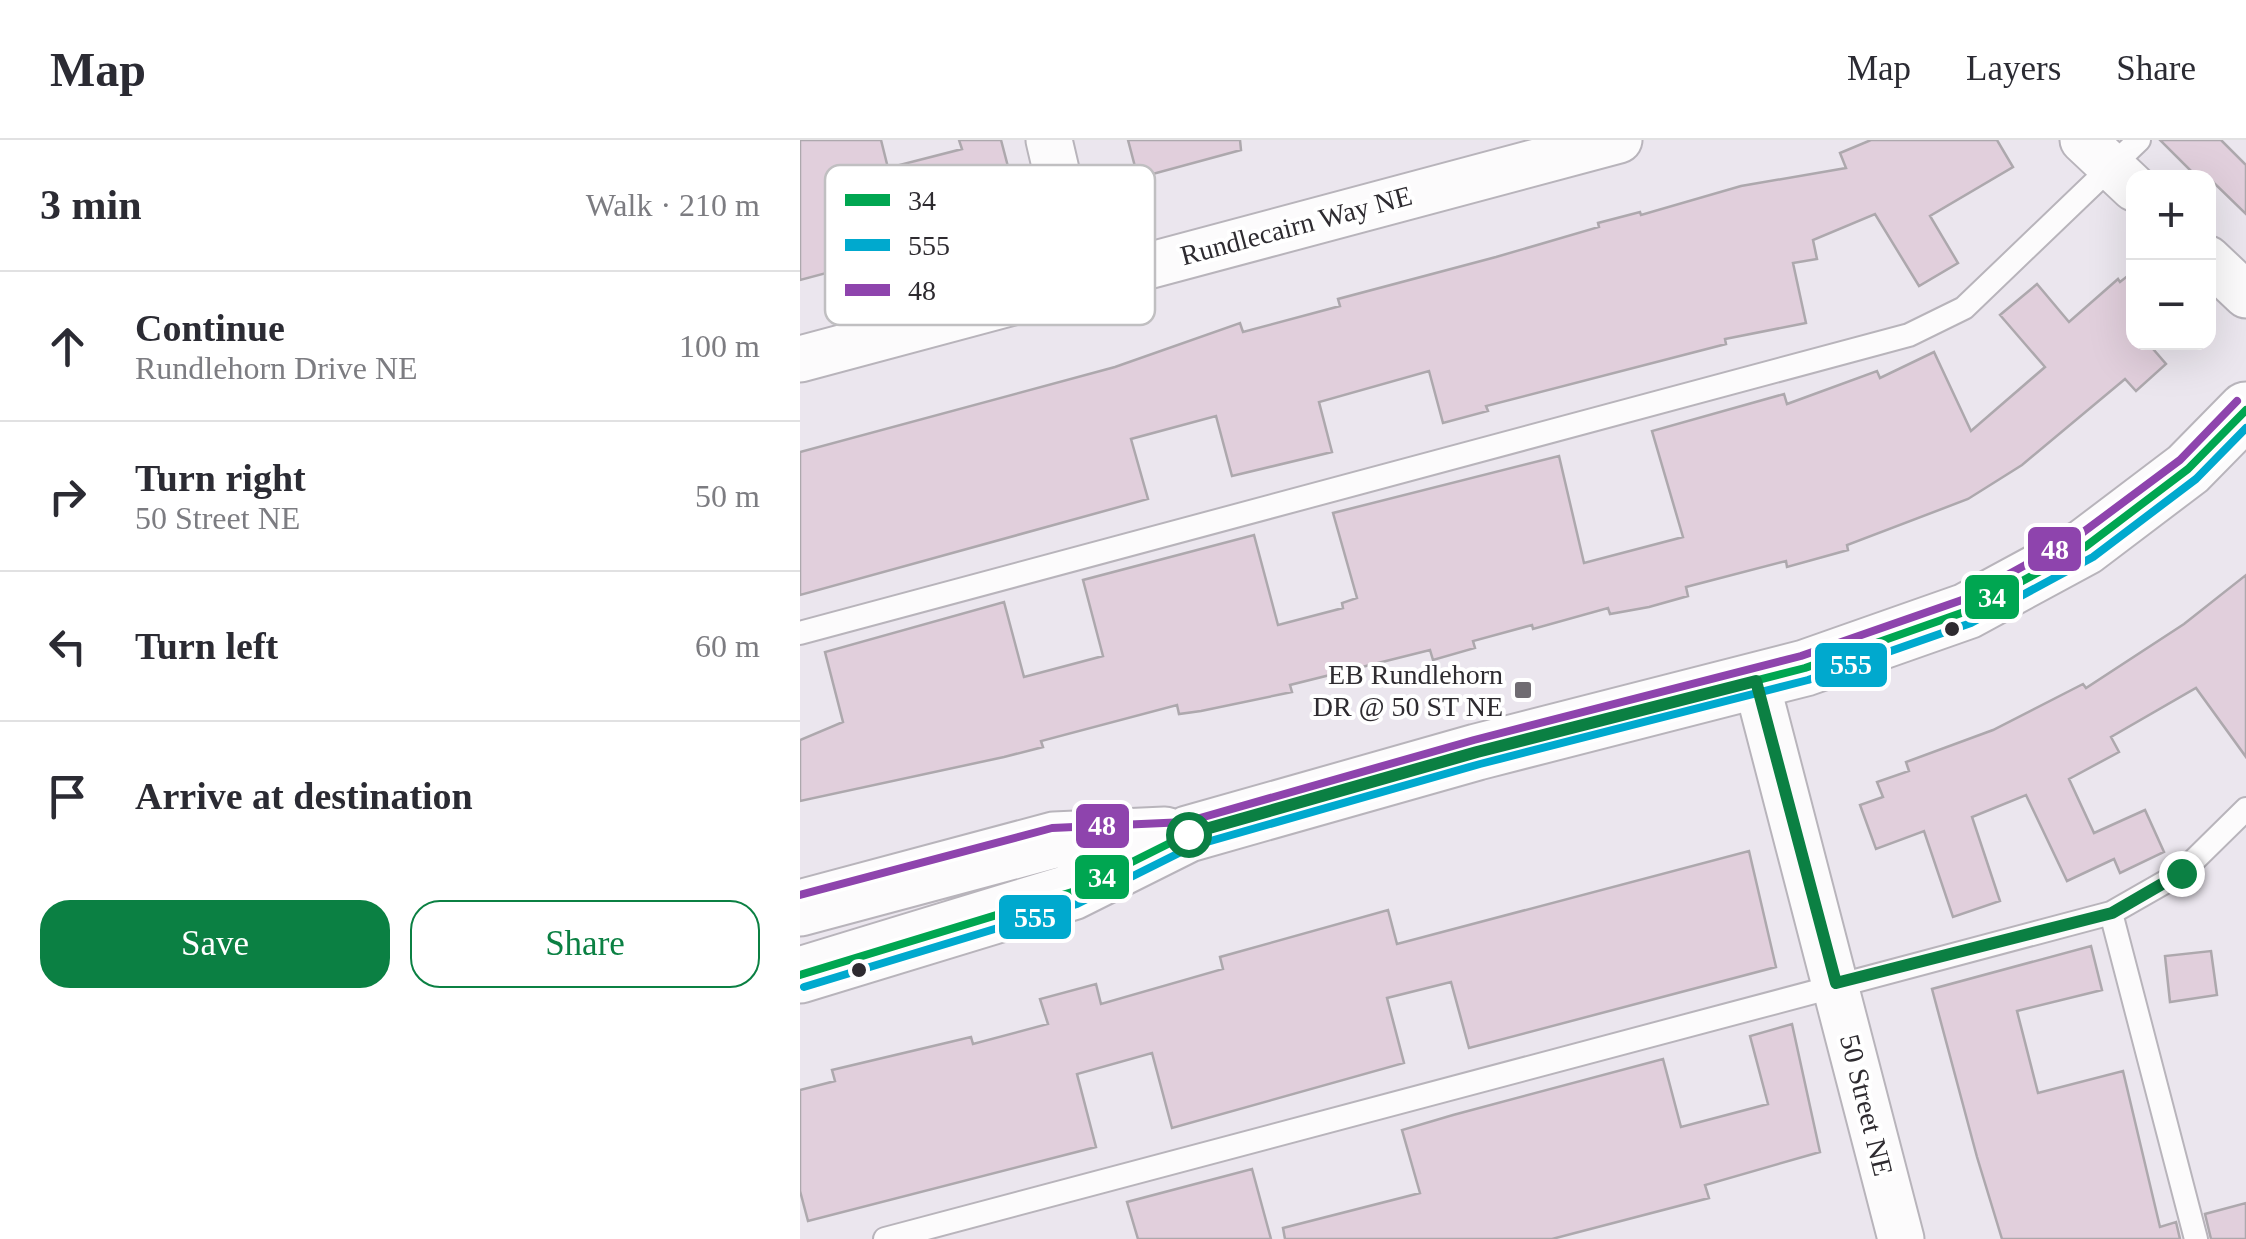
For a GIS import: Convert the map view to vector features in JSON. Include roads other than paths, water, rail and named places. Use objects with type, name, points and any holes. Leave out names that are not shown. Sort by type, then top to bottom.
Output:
[{"type":"street","points":[[1048,140],[1054,165]]},
{"type":"street","name":"Rundlecairn Way NE","points":[[1155,262],[1619,140]]},
{"type":"street","points":[[2209,260],[2246,295]]},
{"type":"street","name":"Rundlecairn Way NE","points":[[800,359],[923,325]]},
{"type":"street","points":[[800,975],[1072,892],[1188,834],[1477,752],[1756,681],[1967,611],[2085,547],[2188,469],[2246,410]]},
{"type":"street","name":"50 Street NE","points":[[1756,681],[1836,983],[1889,1236]]},
{"type":"street","points":[[800,908],[1054,840],[1188,834]]},
{"type":"lane","points":[[800,633],[1910,336],[1964,308],[2117,159]]},
{"type":"lane","points":[[886,1239],[1836,983],[2112,913],[2181,873],[2246,809]]},
{"type":"lane","points":[[2112,913],[2196,1239]]},
{"type":"place","name":"EB Rundlehorn DR @ 50 ST NE","points":[[1523,690]]}]
